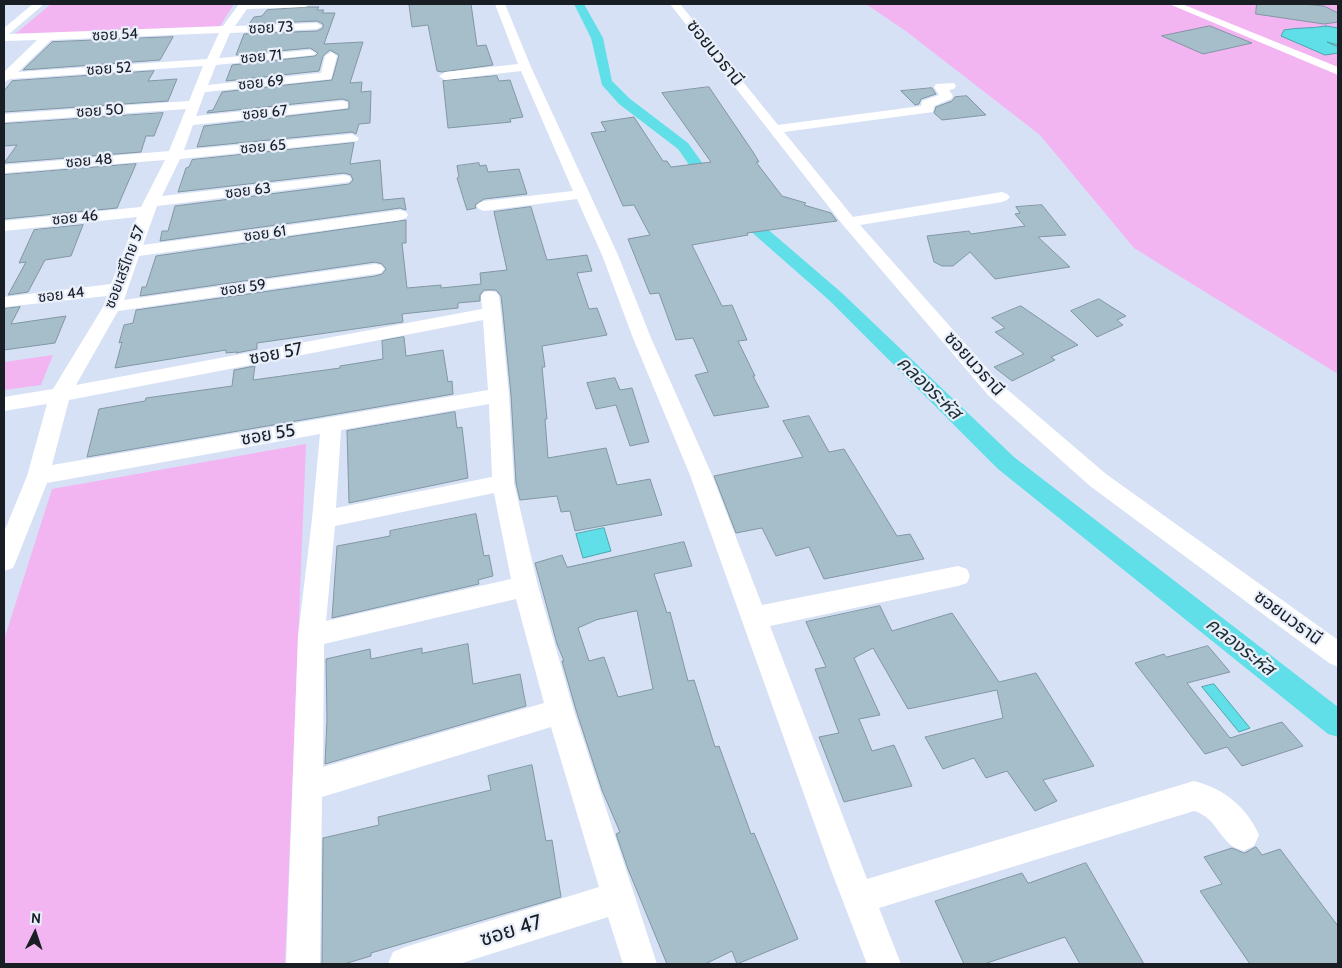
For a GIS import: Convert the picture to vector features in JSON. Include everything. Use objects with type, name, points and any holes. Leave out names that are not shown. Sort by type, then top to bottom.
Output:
[{"type":"street","points":[[4,33],[39,4]]},
{"type":"street","points":[[244,5],[305,4]]},
{"type":"street","points":[[500,4],[525,67],[582,194],[701,475],[884,964]]},
{"type":"street","name":"ซอยนวธานี","points":[[675,4],[849,222],[995,390],[1098,480],[1338,655]]},
{"type":"street","points":[[1174,4],[1338,71]]},
{"type":"street","points":[[1191,4],[1205,9]]},
{"type":"street","name":"ซอยเสรีไทย 57","points":[[4,561],[11,522],[38,476],[60,396],[112,307],[131,252],[188,121],[211,62],[226,30],[244,5]]},
{"type":"street","name":"ซอย 73","points":[[226,30],[317,26]]},
{"type":"street","name":"ซอย 54","points":[[4,38],[46,38],[226,30]]},
{"type":"street","points":[[5,77],[46,38]]},
{"type":"street","name":"ซอย 71","points":[[211,62],[310,53]]},
{"type":"street","name":"ซอย 69","points":[[198,97],[327,76],[331,56]]},
{"type":"street","name":"ซอย 52","points":[[5,77],[211,62]]},
{"type":"street","points":[[445,76],[525,67]]},
{"type":"street","points":[[776,129],[928,109],[926,104],[947,96],[940,87],[950,86]]},
{"type":"street","name":"ซอย 50","points":[[4,118],[198,97]]},
{"type":"street","name":"ซอย 67","points":[[188,121],[342,105]]},
{"type":"street","name":"ซอย 65","points":[[174,154],[251,149],[352,138]]},
{"type":"street","name":"ซอย 48","points":[[4,169],[174,154]]},
{"type":"street","name":"ซอย 63","points":[[150,206],[344,179]]},
{"type":"street","points":[[484,206],[582,194]]},
{"type":"street","points":[[849,222],[1002,198]]},
{"type":"street","name":"ซอย 46","points":[[4,226],[150,206]]},
{"type":"street","name":"ซอย 61","points":[[131,252],[400,216]]},
{"type":"street","name":"ซอย 59","points":[[112,307],[375,269]]},
{"type":"street","name":"ซอย 44","points":[[4,302],[118,288]]},
{"type":"street","name":"ซอย 57","points":[[4,404],[60,396],[491,305],[499,395]]},
{"type":"street","points":[[499,395],[503,483],[525,586],[560,710],[617,898],[640,964]]},
{"type":"street","name":"ซอย 55","points":[[38,476],[499,395]]},
{"type":"street","points":[[303,964],[309,786],[311,636],[324,519],[331,424]]},
{"type":"street","points":[[324,519],[503,483]]},
{"type":"street","points":[[754,618],[958,576]]},
{"type":"street","points":[[311,636],[525,586]]},
{"type":"street","points":[[309,786],[560,710]]},
{"type":"street","points":[[858,898],[1194,796],[1207,798],[1219,807],[1243,835]]},
{"type":"street","name":"ซอย 47","points":[[405,964],[617,898]]},
{"type":"shaded area","points":[[51,4],[234,4],[219,28],[15,34]]},
{"type":"shaded area","points":[[866,4],[1338,4],[1338,374],[1134,248],[1040,135],[907,32]]},
{"type":"shaded area","points":[[53,355],[41,385],[4,390],[4,362]]},
{"type":"shaded area","points":[[306,444],[285,964],[4,964],[4,640],[52,489]]},
{"type":"water","points":[[1326,26],[1338,28],[1338,45],[1327,42],[1338,47],[1338,53],[1325,55],[1281,36],[1284,30]]},
{"type":"water","points":[[604,528],[611,551],[583,558],[576,534]]},
{"type":"water","points":[[1214,684],[1250,728],[1239,732],[1202,687]]},
{"type":"building","points":[[471,4],[477,46],[486,45],[493,65],[442,72],[437,71],[428,25],[412,27],[409,5]]},
{"type":"building","points":[[1257,4],[1324,6],[1338,13],[1338,22],[1324,24],[1256,14]]},
{"type":"building","points":[[319,7],[317,10],[324,10],[322,13],[335,13],[324,44],[363,42],[350,83],[362,82],[361,92],[371,91],[370,123],[359,124],[356,134],[352,132],[197,147],[204,126],[349,109],[349,101],[342,99],[207,113],[213,110],[222,92],[332,80],[339,55],[330,50],[323,56],[319,71],[226,81],[232,65],[315,56],[318,53],[310,48],[236,55],[244,34],[317,31],[323,28],[323,24],[317,21],[249,24],[254,17],[262,16],[267,10]]},
{"type":"building","points":[[1210,26],[1252,43],[1203,54],[1162,36]]},
{"type":"building","points":[[173,37],[160,60],[23,70],[52,42]]},
{"type":"building","points":[[154,71],[148,81],[177,79],[168,101],[4,112],[4,91],[12,81]]},
{"type":"building","points":[[497,76],[499,81],[510,80],[523,117],[510,119],[511,122],[448,128],[443,81]]},
{"type":"building","points":[[709,87],[759,162],[756,162],[782,196],[831,213],[837,221],[747,233],[748,235],[692,245],[722,306],[732,305],[747,340],[738,341],[769,407],[714,416],[695,375],[708,372],[693,338],[676,340],[659,293],[650,294],[628,239],[650,235],[634,205],[623,206],[591,133],[606,131],[601,122],[634,117],[663,161],[667,161],[671,167],[711,162],[662,93]]},
{"type":"building","points":[[932,88],[936,94],[921,99],[919,104],[915,105],[901,91]]},
{"type":"building","points":[[967,96],[986,115],[942,120],[934,113],[936,107],[952,101],[955,97]]},
{"type":"building","points":[[163,113],[154,136],[146,136],[141,152],[4,163],[17,145],[4,146],[4,124]]},
{"type":"building","points":[[354,143],[350,164],[380,160],[383,200],[404,198],[406,210],[400,208],[160,241],[162,231],[168,231],[175,206],[349,184],[353,180],[351,175],[344,173],[178,192],[186,168],[189,167],[192,160]]},
{"type":"building","points":[[479,163],[480,166],[486,165],[488,172],[519,169],[527,194],[484,199],[475,205],[476,208],[467,210],[457,178],[459,177],[457,166]]},
{"type":"building","points":[[136,164],[117,208],[4,219],[4,175]]},
{"type":"building","points":[[1042,205],[1066,235],[1038,237],[1070,267],[995,279],[970,252],[953,266],[942,266],[934,262],[927,236],[969,231],[971,234],[1025,226],[1015,214],[1020,213],[1016,207]]},
{"type":"building","points":[[531,207],[547,260],[587,255],[592,271],[577,273],[589,309],[597,308],[607,335],[542,346],[545,367],[542,367],[547,419],[545,419],[548,458],[606,448],[617,485],[650,479],[662,515],[575,531],[570,511],[561,512],[557,496],[520,500],[516,483],[511,395],[503,313],[501,296],[496,290],[484,290],[480,295],[480,301],[458,303],[458,308],[402,314],[403,322],[257,343],[257,349],[236,353],[226,353],[226,350],[115,368],[122,342],[119,343],[124,325],[133,323],[136,310],[375,276],[382,274],[386,269],[382,264],[375,262],[140,296],[142,287],[146,287],[156,256],[406,220],[406,243],[402,243],[407,288],[441,285],[441,288],[481,284],[480,273],[507,270],[494,212]]},
{"type":"building","points":[[83,225],[71,256],[45,260],[28,292],[8,295],[26,262],[19,263],[34,230]]},
{"type":"building","points":[[1099,299],[1126,316],[1117,320],[1123,325],[1097,337],[1071,311]]},
{"type":"building","points":[[1021,306],[1078,345],[1051,357],[1055,360],[1012,381],[994,367],[1024,354],[995,332],[1005,328],[992,318]]},
{"type":"building","points":[[20,307],[11,324],[66,316],[55,343],[4,350],[4,309]]},
{"type":"building","points":[[404,337],[406,356],[443,350],[448,382],[452,381],[453,394],[87,457],[99,409],[145,401],[146,398],[232,386],[234,370],[255,366],[253,380],[340,368],[340,366],[383,359],[382,341]]},
{"type":"building","points":[[615,378],[620,390],[632,388],[649,442],[630,446],[616,405],[596,409],[587,383]]},
{"type":"building","points":[[455,412],[457,428],[462,427],[468,478],[349,503],[347,431]]},
{"type":"building","points":[[809,416],[829,452],[844,449],[897,536],[910,534],[924,559],[824,579],[809,547],[776,556],[762,528],[736,533],[714,476],[803,457],[783,421]]},
{"type":"building","points":[[476,514],[484,556],[489,555],[493,576],[478,580],[479,584],[332,618],[337,546],[390,536],[390,531]]},
{"type":"building","points":[[684,542],[692,566],[654,574],[667,613],[670,612],[688,681],[694,680],[715,747],[719,746],[751,834],[754,833],[798,939],[737,964],[732,951],[705,964],[667,964],[628,869],[616,834],[620,832],[602,790],[576,710],[562,661],[564,661],[557,644],[535,563],[562,555],[567,567]],"holes":[[[637,611],[653,689],[618,697],[604,657],[589,661],[578,628],[596,620]]]},
{"type":"building","points":[[880,606],[892,631],[952,613],[999,682],[1036,673],[1094,766],[1043,780],[1057,801],[1035,811],[1007,771],[986,778],[974,758],[943,769],[925,737],[1003,718],[997,690],[908,709],[873,648],[854,658],[880,715],[859,719],[872,751],[894,745],[912,786],[844,802],[819,737],[839,733],[815,669],[826,667],[806,622]]},
{"type":"building","points":[[468,644],[473,684],[520,674],[526,706],[325,764],[327,720],[326,659],[370,649],[371,659],[422,648],[422,653]]},
{"type":"building","points":[[1208,646],[1230,672],[1187,683],[1230,738],[1282,722],[1303,746],[1242,766],[1227,747],[1205,754],[1135,663],[1164,654],[1166,657]]},
{"type":"building","points":[[532,765],[546,841],[552,840],[561,897],[371,953],[371,956],[344,964],[322,964],[323,838],[379,825],[378,817],[491,790],[488,776]]},
{"type":"building","points":[[1256,847],[1262,855],[1280,849],[1338,926],[1338,964],[1250,964],[1200,891],[1222,884],[1204,857],[1232,848],[1244,853]]},
{"type":"building","points":[[1086,863],[1144,964],[1080,964],[1065,937],[984,964],[964,964],[935,901],[1022,873],[1028,883]]},
{"type":"waterway","name":"คลองระหัส","points":[[579,4],[597,38],[606,82],[624,101],[683,146],[713,189]]},
{"type":"waterway","name":"คลองระหัส","points":[[737,211],[836,297],[1006,463],[1338,724]]}]
